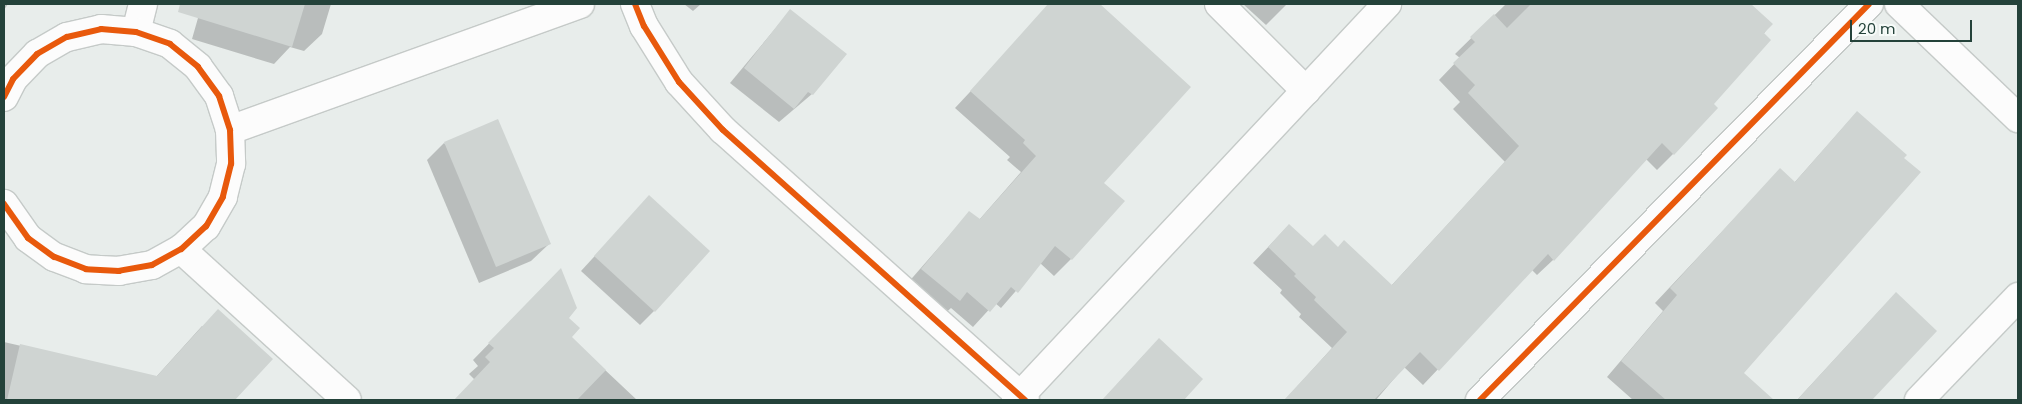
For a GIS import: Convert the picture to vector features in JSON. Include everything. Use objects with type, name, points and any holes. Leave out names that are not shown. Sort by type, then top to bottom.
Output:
[{"type":"street","points":[[136,32],[143,4]]},
{"type":"street","points":[[230,130],[580,4]]},
{"type":"street","points":[[636,4],[644,26],[679,82],[722,130],[1021,399],[1387,4]]},
{"type":"street","points":[[1220,4],[1306,91]]},
{"type":"street","points":[[1480,400],[1869,4]]},
{"type":"street","points":[[1899,4],[2018,118]]},
{"type":"street","points":[[4,204],[28,238],[54,257],[86,269],[119,272],[152,265],[181,249],[206,226],[223,197],[231,164],[230,130],[219,96],[198,66],[170,44],[136,32],[101,29],[67,37],[37,54],[7,81]]},
{"type":"street","points":[[181,249],[348,400]]},
{"type":"street","points":[[1919,400],[2018,297]]},
{"type":"building","points":[[180,4],[305,4],[292,47],[178,12]]},
{"type":"building","points":[[1048,4],[1100,4],[1191,87],[1104,183],[1125,201],[1072,260],[1055,246],[1018,293],[1011,287],[990,312],[967,292],[960,301],[921,269],[969,211],[980,219],[1036,156],[1023,143],[1025,140],[970,91]]},
{"type":"building","points":[[1531,4],[1751,4],[1773,24],[1764,33],[1771,40],[1714,104],[1718,108],[1674,155],[1662,143],[1554,261],[1548,254],[1439,371],[1420,352],[1374,400],[1284,400],[1347,332],[1314,300],[1316,297],[1294,276],[1296,274],[1268,247],[1289,224],[1313,246],[1325,234],[1338,247],[1344,240],[1392,285],[1519,146],[1468,93],[1475,85],[1453,63],[1475,42],[1470,37],[1494,14],[1507,28]]},
{"type":"building","points":[[790,9],[847,54],[813,95],[808,92],[794,109],[744,68]]},
{"type":"building","points":[[1857,111],[1907,155],[1904,158],[1921,172],[1744,373],[1774,400],[1666,400],[1621,361],[1677,295],[1670,288],[1780,168],[1795,182]]},
{"type":"building","points":[[498,119],[551,244],[496,267],[444,142]]},
{"type":"building","points":[[649,195],[710,251],[655,312],[594,256]]},
{"type":"building","points":[[561,268],[577,308],[569,318],[580,328],[572,337],[606,370],[577,400],[454,400],[490,362],[485,357],[494,348],[488,343]]},
{"type":"building","points":[[1896,292],[1937,331],[1872,400],[1797,400]]},
{"type":"building","points":[[218,309],[273,359],[235,400],[7,400],[20,344],[157,376]]},
{"type":"building","points":[[1159,338],[1203,379],[1184,400],[1102,400]]},
{"type":"cycle path","points":[[635,4],[644,26],[679,82],[723,130],[1025,400]]},
{"type":"cycle path","points":[[1480,400],[1869,4]]},
{"type":"cycle path","points":[[4,97],[13,79],[37,54],[67,37],[101,29],[136,32],[170,44],[198,67],[219,96],[230,130],[231,164],[223,197],[206,226],[181,249],[152,265],[119,271],[86,269],[54,257],[28,238],[4,204]]}]
